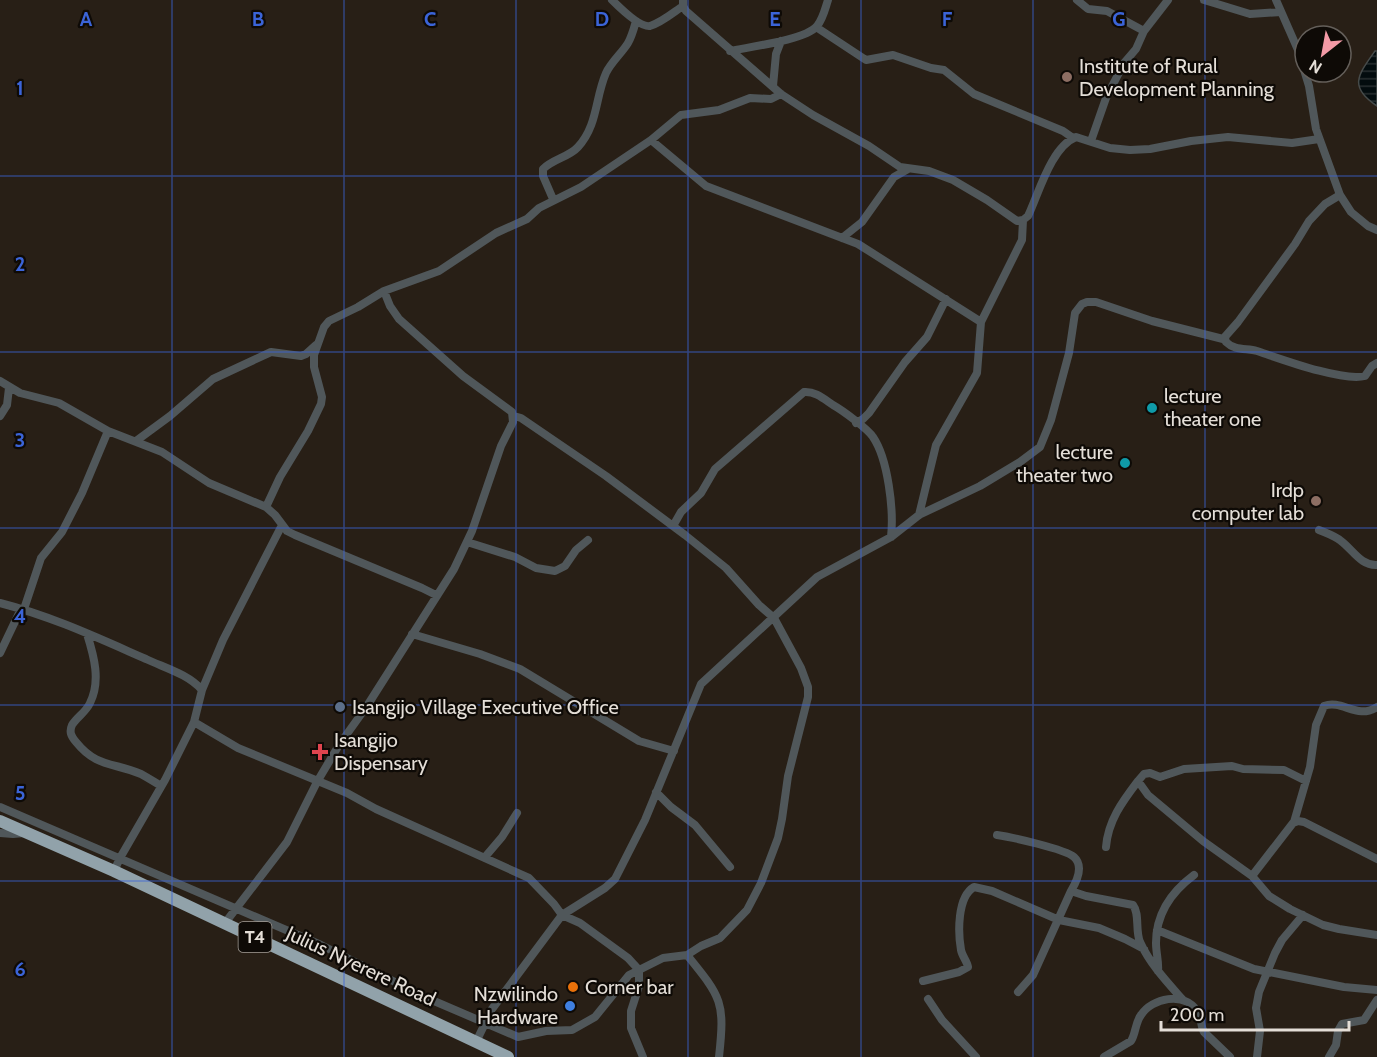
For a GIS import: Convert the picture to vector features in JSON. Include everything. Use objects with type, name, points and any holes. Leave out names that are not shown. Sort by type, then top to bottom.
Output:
[{"type":"highway","name":"Julius Nyerere Road","points":[[0,821],[114,871],[508,1057]]},
{"type":"street","points":[[612,0],[636,21],[646,26],[652,25],[683,3],[730,51],[782,94],[813,115],[869,146],[893,163],[908,169],[929,171],[953,180],[1017,221],[1023,220]]},
{"type":"street","points":[[730,51],[804,34],[816,27],[828,0]]},
{"type":"street","points":[[1077,0],[1088,9],[1107,11],[1144,32]]},
{"type":"street","points":[[1092,141],[1106,98],[1144,32],[1168,0]]},
{"type":"street","points":[[1204,0],[1250,14],[1281,12]]},
{"type":"street","points":[[1276,0],[1298,50],[1309,86],[1316,129],[1340,195],[1351,212],[1368,226],[1377,230]]},
{"type":"street","points":[[553,199],[543,176],[543,169],[572,152],[584,138],[596,115],[597,100],[607,70],[628,42],[636,21]]},
{"type":"street","points":[[816,27],[866,60],[893,55],[944,70],[974,94],[1062,130],[1073,138]]},
{"type":"street","points":[[773,86],[776,54],[781,41]]},
{"type":"street","points":[[136,441],[170,416],[213,379],[266,354],[274,352],[301,356],[306,354],[316,345],[329,321],[384,291],[439,271],[496,233],[527,219],[553,199],[581,187],[651,140],[681,115],[719,110],[750,98],[771,99],[782,94]]},
{"type":"street","points":[[919,515],[936,446],[977,373],[981,322],[1022,240],[1023,220],[1033,206],[1056,153],[1068,141],[1079,137],[1110,148],[1130,150],[1228,137],[1292,143],[1319,139]]},
{"type":"street","points":[[651,140],[706,186],[858,244],[981,322]]},
{"type":"street","points":[[842,237],[862,222],[894,177],[908,169]]},
{"type":"street","points":[[476,1042],[484,1023],[513,978],[561,915],[605,888],[615,879],[657,792],[701,684],[817,577],[891,537],[919,515],[980,486],[1040,447],[1052,420],[1073,336],[1073,318],[1082,304],[1096,302],[1196,333],[1225,338],[1295,244],[1309,221],[1325,204],[1340,195]]},
{"type":"street","points":[[0,807],[321,945],[427,998],[518,1037],[546,1031],[572,1030],[595,1017],[629,975],[663,958],[687,956],[701,946],[720,938],[747,910],[761,883],[778,838],[788,776],[808,697],[808,687],[801,668],[774,618],[759,605],[726,568],[673,526],[521,418],[514,416],[455,369],[399,319],[384,291]]},
{"type":"street","points":[[856,423],[869,413],[905,362],[927,337],[946,299]]},
{"type":"street","points":[[1225,338],[1226,342],[1235,348],[1255,351],[1280,360],[1352,377],[1365,376],[1377,363]]},
{"type":"street","points":[[266,507],[321,404],[322,397],[314,367],[316,345]]},
{"type":"street","points":[[0,381],[9,388],[30,396],[59,403],[108,430],[162,452],[209,483],[266,507],[282,525],[295,535],[436,596]]},
{"type":"street","points":[[0,416],[7,405],[9,388]]},
{"type":"street","points":[[673,526],[681,512],[701,493],[715,469],[804,392],[812,391],[842,410],[874,437],[889,482],[891,537]]},
{"type":"street","points":[[225,923],[287,842],[339,744],[367,706],[454,569],[467,542],[514,416]]},
{"type":"street","points":[[0,653],[23,609],[41,558],[67,523],[108,430]]},
{"type":"street","points":[[114,871],[194,722],[204,686],[223,640],[282,525]]},
{"type":"street","points":[[1319,530],[1339,539],[1363,562],[1377,566]]},
{"type":"street","points":[[467,542],[515,557],[536,568],[555,571],[565,566],[576,550],[588,540]]},
{"type":"street","points":[[0,603],[23,609],[87,634],[204,686]]},
{"type":"street","points":[[87,634],[94,658],[95,684],[90,703],[72,725],[72,736],[89,756],[97,761],[140,774],[161,786]]},
{"type":"street","points":[[412,634],[480,654],[520,669],[639,741],[674,751]]},
{"type":"street","points":[[1252,876],[1294,822],[1306,781],[1316,725],[1324,706],[1329,704],[1364,713],[1377,707]]},
{"type":"street","points":[[194,722],[238,748],[347,793],[376,809],[529,878],[554,904],[561,915],[580,923],[628,958],[639,970],[639,986],[631,1011],[631,1028],[643,1057]]},
{"type":"street","points":[[1106,847],[1107,831],[1119,806],[1144,774],[1150,773],[1160,777],[1184,770],[1232,766],[1243,769],[1284,770],[1306,781]]},
{"type":"street","points":[[1138,781],[1148,795],[1203,841],[1252,876],[1269,896],[1303,915],[1339,929],[1377,935]]},
{"type":"street","points":[[657,792],[670,807],[703,833],[730,867]]},
{"type":"street","points":[[485,857],[502,837],[517,813]]},
{"type":"street","points":[[1294,822],[1304,822],[1375,856]]},
{"type":"street","points":[[0,833],[28,832]]},
{"type":"street","points":[[998,835],[1054,849],[1075,857],[1078,863],[1079,876],[1066,898],[1059,921],[1033,975],[1018,992]]},
{"type":"street","points":[[1158,972],[1157,930],[1164,906],[1194,875]]},
{"type":"street","points":[[923,981],[968,968],[962,953],[959,916],[967,893],[974,887],[992,891],[1059,921],[1099,928],[1144,949]]},
{"type":"street","points":[[1071,891],[1133,905],[1137,913],[1137,934],[1158,972],[1183,1000],[1199,1012],[1201,1028],[1230,1057]]},
{"type":"street","points":[[1257,1057],[1260,1031],[1256,1008],[1275,953],[1286,933],[1303,915]]},
{"type":"street","points":[[1157,930],[1254,969],[1344,987],[1377,990]]},
{"type":"street","points":[[687,956],[710,984],[721,1004],[722,1028],[719,1057]]},
{"type":"street","points":[[928,999],[942,1020],[976,1057]]},
{"type":"street","points":[[1104,1057],[1121,1053],[1131,1041],[1138,1018],[1143,1011],[1167,999],[1183,1000]]},
{"type":"street","points":[[1329,1057],[1342,1024],[1364,1020],[1377,1000]]},
{"type":"shaded area","points":[[1377,51],[1377,106],[1362,93],[1359,87],[1364,67]]},
{"type":"place","name":"Institute of Rural Development Planning","points":[[1067,77]]},
{"type":"place","name":"lecture theater one","points":[[1152,408]]},
{"type":"place","name":"lecture theater two","points":[[1125,463]]},
{"type":"place","name":"Irdp computer lab","points":[[1316,501]]},
{"type":"place","name":"Isangijo Village Executive Office","points":[[340,707]]},
{"type":"place","name":"Isangijo Dispensary","points":[[320,752]]},
{"type":"place","name":"Corner bar","points":[[573,987]]},
{"type":"place","name":"Nzwilindo Hardware","points":[[570,1006]]}]
